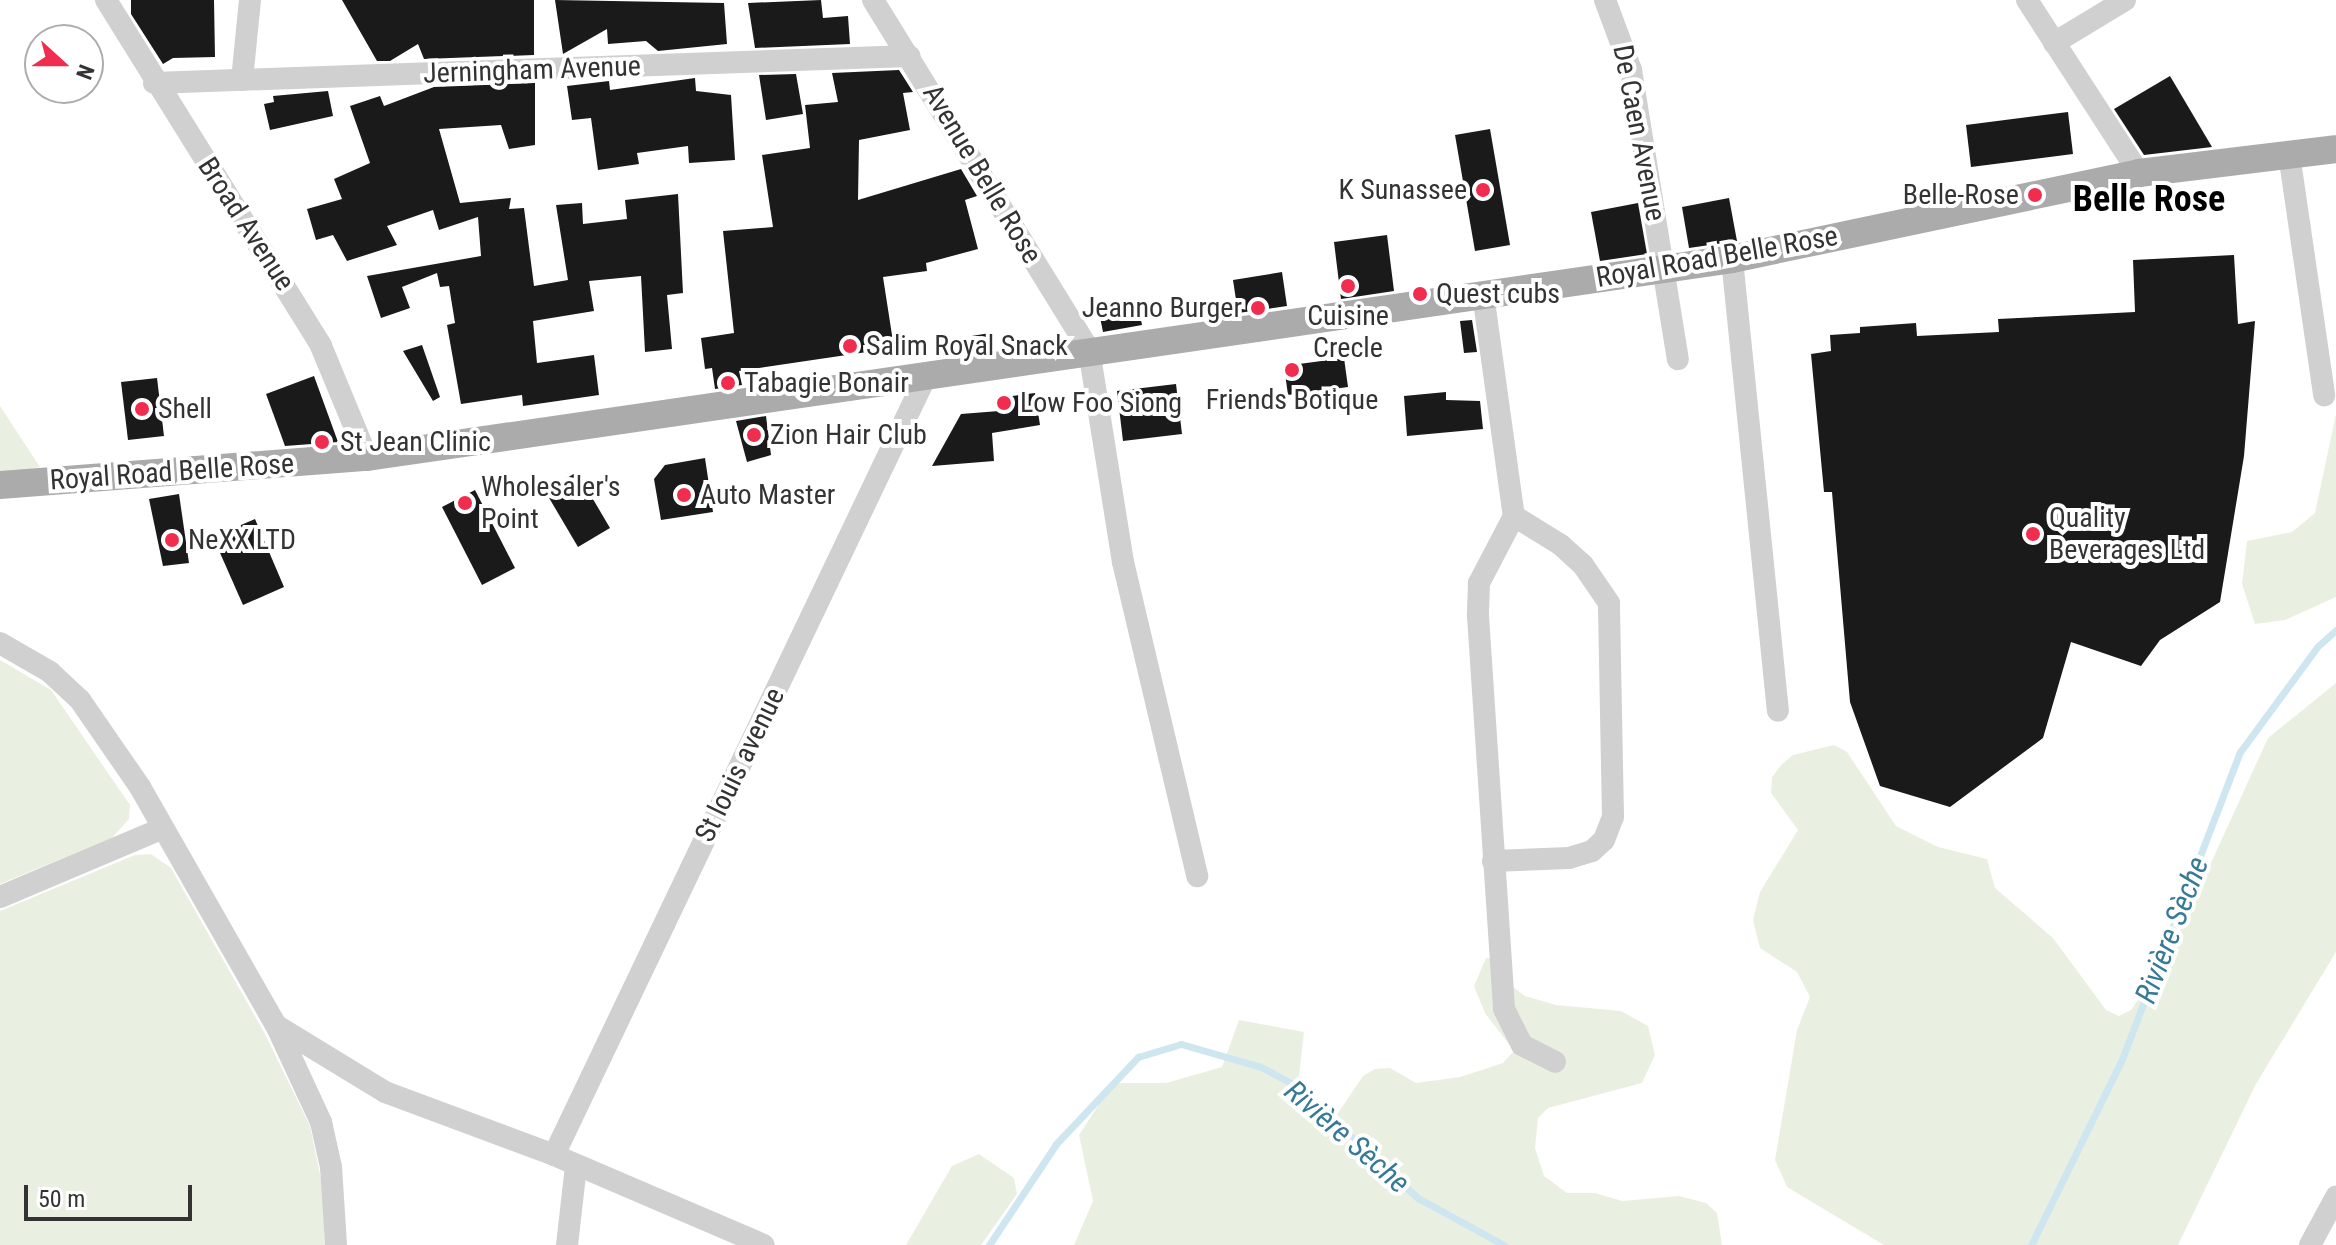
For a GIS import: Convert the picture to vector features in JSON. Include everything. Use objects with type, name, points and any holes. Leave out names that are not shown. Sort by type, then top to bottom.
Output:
[{"type":"main road","name":"Royal Road Belle Rose","points":[[0,485],[367,457],[1732,259],[2139,173],[2336,149]]},
{"type":"street","name":"Broad Avenue","points":[[106,0],[154,83],[276,267],[321,346],[367,457]]},
{"type":"street","points":[[242,80],[250,0]]},
{"type":"street","name":"Avenue Belle Rose","points":[[873,0],[1089,350]]},
{"type":"street","name":"De Caen Avenue","points":[[1605,0],[1631,70],[1678,359]]},
{"type":"street","points":[[2027,0],[2139,173]]},
{"type":"street","points":[[2054,43],[2125,0]]},
{"type":"street","name":"Jerningham Avenue","points":[[154,83],[910,56]]},
{"type":"street","points":[[2289,154],[2324,395]]},
{"type":"street","points":[[1732,259],[1778,711]]},
{"type":"street","points":[[1483,294],[1514,516],[1479,583],[1504,1009],[1522,1045],[1555,1062]]},
{"type":"street","points":[[1089,350],[1123,562],[1197,876]]},
{"type":"street","name":"St louis avenue","points":[[554,1155],[927,374]]},
{"type":"street","points":[[1493,861],[1569,858],[1592,851],[1604,840],[1613,817],[1609,603],[1583,565],[1514,516]]},
{"type":"street","points":[[0,643],[50,672],[80,700],[140,787],[161,829],[276,1025],[321,1122],[331,1167],[336,1245]]},
{"type":"street","points":[[0,897],[161,829]]},
{"type":"street","points":[[276,1025],[385,1092],[554,1155],[764,1245]]},
{"type":"street","points":[[567,1245],[576,1166]]},
{"type":"street","points":[[2310,1245],[2336,1197]]},
{"type":"green space","points":[[0,406],[40,467],[0,475]]},
{"type":"green space","points":[[2336,414],[2336,597],[2285,620],[2255,624],[2242,584],[2247,541],[2292,532],[2315,513]]},
{"type":"green space","points":[[0,660],[51,690],[130,805],[129,819],[112,838],[0,884]]},
{"type":"green space","points":[[2336,683],[2336,952],[2256,1084],[2178,1245],[1884,1245],[1787,1187],[1775,1160],[1797,1030],[1810,997],[1797,972],[1760,948],[1753,920],[1760,892],[1798,830],[1771,793],[1772,777],[1782,764],[1793,755],[1834,745],[1847,752],[1896,826],[1938,847],[1987,859],[1995,888],[2053,938],[2106,1010],[2119,1016],[2131,1010],[2167,959],[2268,738]]},
{"type":"green space","points":[[151,854],[171,868],[264,1032],[310,1126],[323,1189],[325,1245],[0,1245],[0,911],[135,855]]},
{"type":"green space","points":[[1486,958],[1500,959],[1513,987],[1525,996],[1556,1005],[1621,1011],[1648,1026],[1655,1055],[1642,1083],[1548,1108],[1538,1118],[1535,1148],[1544,1176],[1567,1193],[1595,1193],[1622,1201],[1679,1196],[1706,1203],[1717,1213],[1722,1245],[1074,1245],[1093,1201],[1079,1135],[1109,1089],[1120,1083],[1166,1083],[1222,1067],[1239,1020],[1304,1032],[1297,1094],[1300,1111],[1313,1120],[1327,1122],[1338,1113],[1363,1076],[1375,1069],[1390,1068],[1416,1083],[1460,1077],[1503,1063],[1514,1051],[1485,1013],[1474,986]]},
{"type":"green space","points":[[979,1154],[1014,1178],[1017,1194],[981,1245],[906,1245],[952,1166]]},
{"type":"building","points":[[131,0],[214,0],[215,57],[173,58],[163,64],[131,14]]},
{"type":"building","points":[[342,0],[534,0],[534,55],[424,59],[418,44],[390,61],[377,61]]},
{"type":"building","points":[[555,0],[724,3],[727,44],[658,51],[646,41],[608,44],[607,29],[563,54]]},
{"type":"building","points":[[821,0],[823,18],[848,16],[850,44],[755,48],[748,3]]},
{"type":"building","points":[[899,70],[913,92],[903,93],[910,130],[859,140],[858,200],[961,169],[977,196],[965,200],[978,249],[926,263],[927,271],[883,277],[894,348],[739,371],[742,385],[715,389],[712,368],[705,369],[701,338],[734,333],[723,231],[773,227],[762,155],[810,148],[805,105],[838,102],[832,73]]},
{"type":"building","points":[[796,74],[803,114],[766,120],[759,75]]},
{"type":"building","points":[[2170,76],[2212,147],[2144,155],[2114,109]]},
{"type":"building","points":[[695,78],[696,91],[731,95],[735,160],[689,163],[688,146],[637,153],[639,164],[598,170],[591,118],[572,120],[567,86],[609,81],[610,90]]},
{"type":"building","points":[[535,83],[535,145],[509,149],[501,125],[439,129],[460,203],[511,198],[509,209],[524,208],[534,286],[568,280],[556,205],[582,203],[583,224],[627,219],[625,200],[678,194],[683,293],[667,295],[672,349],[645,352],[641,276],[589,281],[594,311],[533,321],[537,363],[594,355],[599,395],[523,406],[522,395],[461,404],[447,325],[455,323],[449,286],[440,287],[437,273],[402,287],[410,308],[381,318],[367,276],[481,256],[478,217],[439,230],[433,210],[387,226],[397,245],[347,261],[333,235],[316,240],[307,209],[342,199],[334,179],[370,163],[350,106],[380,96],[384,106],[434,87]]},
{"type":"building","points":[[328,91],[333,116],[270,130],[264,104],[274,102],[273,96]]},
{"type":"building","points":[[2068,112],[2073,154],[1971,167],[1966,125]]},
{"type":"building","name":"K Sunassee","points":[[1490,129],[1510,245],[1475,251],[1455,135]]},
{"type":"building","points":[[1729,198],[1737,241],[1689,248],[1682,207]]},
{"type":"building","points":[[1638,203],[1647,254],[1600,261],[1591,212]]},
{"type":"building","points":[[1387,235],[1394,291],[1341,299],[1334,242]]},
{"type":"building","name":"Quality Beverages Ltd","points":[[2234,255],[2238,324],[2255,321],[2244,456],[2220,602],[2160,640],[2141,666],[2071,642],[2043,738],[1950,807],[1880,786],[1850,702],[1832,492],[1824,492],[1811,354],[1831,351],[1830,335],[1860,333],[1860,327],[1916,323],[1917,336],[1999,332],[1998,319],[2135,312],[2133,260]]},
{"type":"building","points":[[1282,272],[1287,306],[1238,313],[1233,280]]},
{"type":"building","points":[[1137,300],[1142,325],[1103,332],[1098,307]]},
{"type":"building","points":[[1472,320],[1477,352],[1464,353],[1460,321]]},
{"type":"building","points":[[990,333],[993,349],[944,356],[941,341]]},
{"type":"building","points":[[422,345],[440,397],[433,401],[403,351]]},
{"type":"building","points":[[1344,358],[1348,387],[1288,395],[1284,366]]},
{"type":"building","points":[[314,376],[338,442],[285,446],[266,394]]},
{"type":"building","name":"Shell","points":[[157,378],[164,436],[128,440],[121,382]]},
{"type":"building","points":[[1176,384],[1182,434],[1123,441],[1117,391]]},
{"type":"building","points":[[1446,392],[1446,400],[1480,401],[1483,429],[1407,436],[1404,396]]},
{"type":"building","points":[[1035,393],[1040,425],[992,433],[994,461],[932,466],[961,414],[999,411],[997,398]]},
{"type":"building","name":"Zion Hair Club","points":[[766,416],[771,455],[747,462],[736,421]]},
{"type":"building","name":"Auto Master","points":[[705,458],[713,512],[661,520],[654,479],[665,465]]},
{"type":"building","points":[[577,472],[610,528],[578,547],[545,491]]},
{"type":"building","points":[[475,490],[515,568],[482,585],[442,507]]},
{"type":"building","name":"NeXX LTD","points":[[179,494],[189,563],[163,566],[149,499]]},
{"type":"building","points":[[255,519],[284,587],[243,605],[213,537]]},
{"type":"waterway","name":"Rivière Sèche","points":[[2031,1245],[2122,1059],[2240,752],[2317,647],[2336,630]]},
{"type":"waterway","name":"Rivière Sèche","points":[[989,1245],[1056,1144],[1138,1057],[1181,1044],[1261,1067],[1296,1086],[1418,1198],[1504,1245]]},
{"type":"place","name":"K Sunassee","points":[[1483,190]]},
{"type":"place","name":"Belle-Rose","points":[[2035,195]]},
{"type":"place","name":"Cuisine Crecle","points":[[1348,286]]},
{"type":"place","name":"Quest cubs","points":[[1420,294]]},
{"type":"place","name":"Jeanno Burger","points":[[1258,308]]},
{"type":"place","name":"Salim Royal Snack","points":[[850,346]]},
{"type":"place","name":"Friends Botique","points":[[1292,370]]},
{"type":"place","name":"Tabagie Bonair","points":[[728,383]]},
{"type":"place","name":"Low Foo Siong","points":[[1004,403]]},
{"type":"place","name":"Shell","points":[[142,409]]},
{"type":"place","name":"Zion Hair Club","points":[[754,435]]},
{"type":"place","name":"St Jean Clinic","points":[[322,442]]},
{"type":"place","name":"Auto Master","points":[[684,495]]},
{"type":"place","name":"Wholesaler's Point","points":[[465,503]]},
{"type":"place","name":"Quality Beverages Ltd","points":[[2033,534]]},
{"type":"place","name":"NeXX LTD","points":[[172,540]]},
{"type":"district","name":"Belle Rose","points":[[2149,200]]}]
